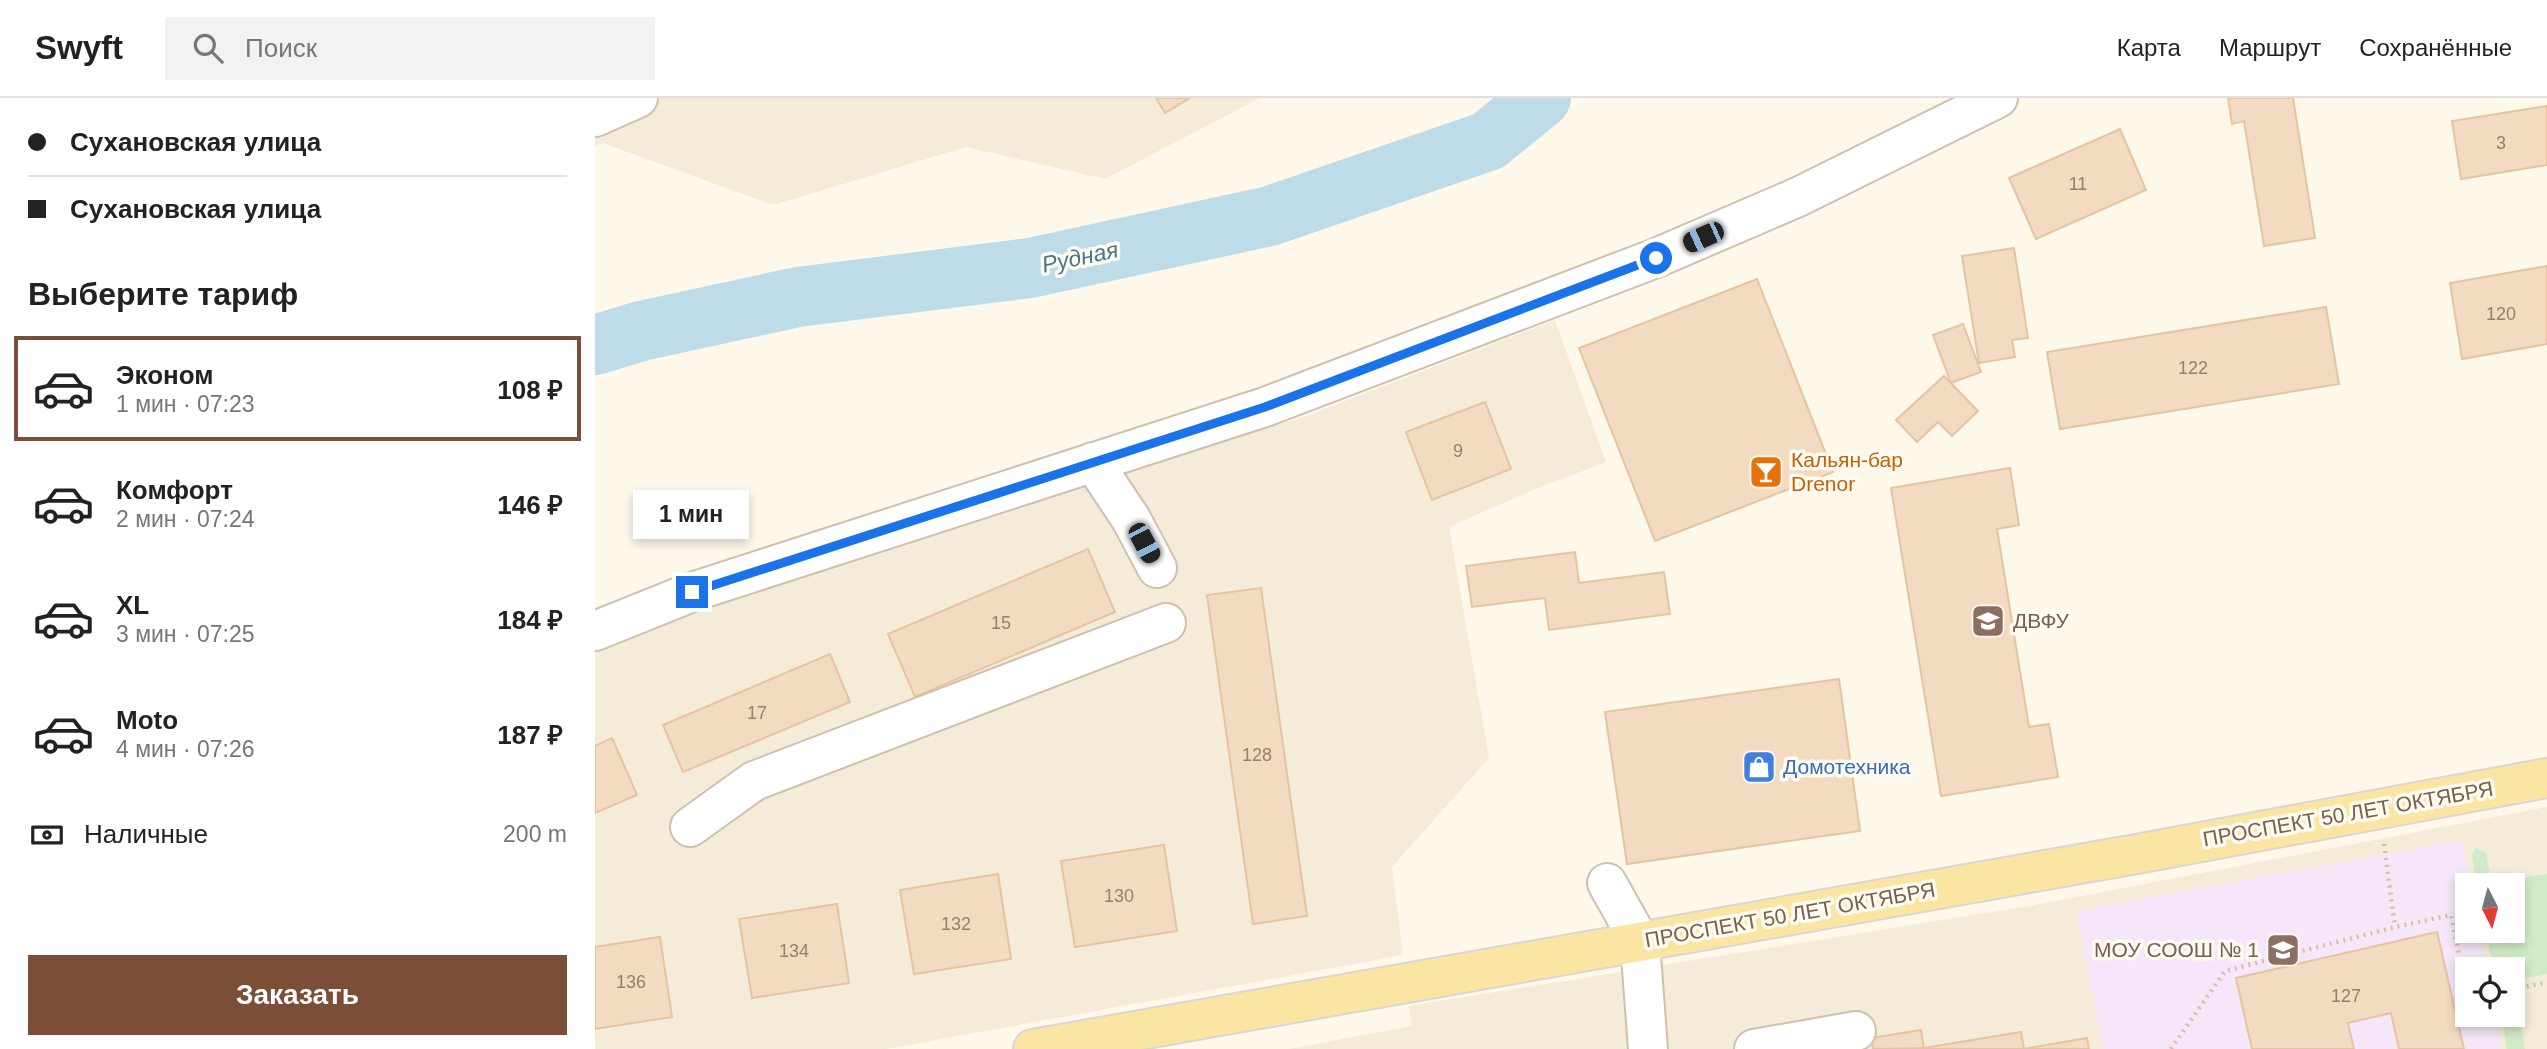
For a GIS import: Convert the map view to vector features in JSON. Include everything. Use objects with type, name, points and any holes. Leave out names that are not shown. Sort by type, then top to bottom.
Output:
[{"type":"main road","name":"ПРОСПЕКТ 50 ЛЕТ ОКТЯБРЯ","points":[[1033,1049],[2547,778]]},
{"type":"street","points":[[595,117],[638,98]]},
{"type":"street","points":[[595,631],[692,592],[1265,407],[1656,258],[1798,197],[1998,98]]},
{"type":"street","points":[[1093,462],[1131,519],[1157,568]]},
{"type":"street","points":[[690,827],[754,781],[1166,623]]},
{"type":"street","points":[[1607,883],[1640,942],[1648,1049]]},
{"type":"street","points":[[1753,1049],[1856,1031]]},
{"type":"path","points":[[2379,808],[2395,927]]},
{"type":"path","points":[[2171,1049],[2225,971],[2451,915],[2460,957]]},
{"type":"path","points":[[2525,987],[2544,983]]},
{"type":"shaded area","points":[[595,98],[1260,98],[1105,179],[966,147],[773,205],[603,143],[595,146]]},
{"type":"shaded area","points":[[1555,320],[1606,462],[1528,492],[1449,527],[1489,758],[1392,867],[1403,955],[886,1049],[595,1049],[595,646],[826,564],[1309,415]]},
{"type":"shaded area","points":[[2547,807],[2547,1049],[1289,1049],[1412,1026],[1409,1006],[2035,905]]},
{"type":"shaded area","name":"МОУ СООШ № 1","points":[[2462,840],[2469,873],[2455,873],[2455,943],[2481,943],[2484,957],[2455,957],[2455,1027],[2497,1027],[2501,1049],[2103,1049],[2076,911]]},
{"type":"green space","points":[[2476,848],[2486,853],[2489,873],[2475,873],[2472,855]]},
{"type":"green space","points":[[2547,874],[2547,974],[2525,978],[2525,957],[2491,957],[2488,943],[2525,943],[2525,878]]},
{"type":"green space","points":[[2503,1027],[2521,1027],[2525,1049],[2507,1049]]},
{"type":"building","points":[[1156,98],[1190,98],[1165,113]]},
{"type":"building","points":[[2228,98],[2293,98],[2315,238],[2264,246],[2244,121],[2232,124]]},
{"type":"building","points":[[2547,106],[2547,165],[2461,179],[2452,121]]},
{"type":"building","points":[[2120,129],[2146,190],[2036,239],[2009,178]]},
{"type":"building","points":[[2014,248],[2028,338],[2012,340],[2015,357],[1979,363],[1962,256]]},
{"type":"building","points":[[2547,266],[2547,344],[2462,359],[2450,283]]},
{"type":"building","points":[[1757,279],[1833,472],[1655,541],[1579,348]]},
{"type":"building","points":[[2326,307],[2339,384],[2060,429],[2047,352]]},
{"type":"building","points":[[1963,324],[1981,372],[1951,383],[1933,335]]},
{"type":"building","points":[[1944,376],[1978,411],[1952,436],[1938,422],[1917,442],[1896,420]]},
{"type":"building","points":[[1485,402],[1511,469],[1432,500],[1406,432]]},
{"type":"building","points":[[2010,468],[2019,525],[1997,529],[2029,727],[2049,724],[2058,777],[1941,796],[1891,488]]},
{"type":"building","points":[[1088,549],[1115,612],[915,697],[888,634]]},
{"type":"building","points":[[1575,552],[1579,583],[1664,572],[1670,614],[1549,630],[1545,598],[1472,607],[1466,566]]},
{"type":"building","points":[[1261,588],[1307,916],[1253,924],[1207,595]]},
{"type":"building","points":[[830,654],[850,702],[683,772],[663,725]]},
{"type":"building","points":[[1839,679],[1860,831],[1627,864],[1605,712]]},
{"type":"building","points":[[612,738],[637,795],[595,813],[595,746]]},
{"type":"building","points":[[1164,845],[1177,931],[1075,947],[1061,861]]},
{"type":"building","points":[[998,874],[1011,959],[914,974],[900,890]]},
{"type":"building","points":[[837,904],[849,983],[752,998],[739,919]]},
{"type":"building","points":[[2437,932],[2455,1010],[2455,1027],[2459,1027],[2464,1049],[2399,1049],[2391,1013],[2348,1023],[2354,1049],[2252,1049],[2236,978]]},
{"type":"building","points":[[660,937],[672,1017],[595,1029],[595,947]]},
{"type":"building","points":[[1921,1030],[1924,1048],[1873,1049],[1871,1038]]},
{"type":"building","points":[[2021,1032],[2024,1049],[1918,1049]]},
{"type":"building","points":[[2087,1038],[2089,1049],[2024,1049]]},
{"type":"waterway","name":"Рудная","points":[[595,345],[641,331],[798,297],[1030,268],[1270,216],[1488,141],[1541,98]]},
{"type":"place","name":"Кальян-бар Drenor","points":[[1766,472]]},
{"type":"place","name":"ДВФУ","points":[[1988,621]]},
{"type":"place","name":"Домотехника","points":[[1759,767]]},
{"type":"place","name":"МОУ СООШ № 1","points":[[2283,950]]},
{"type":"route","points":[[692,592],[1265,407],[1656,258]]}]
